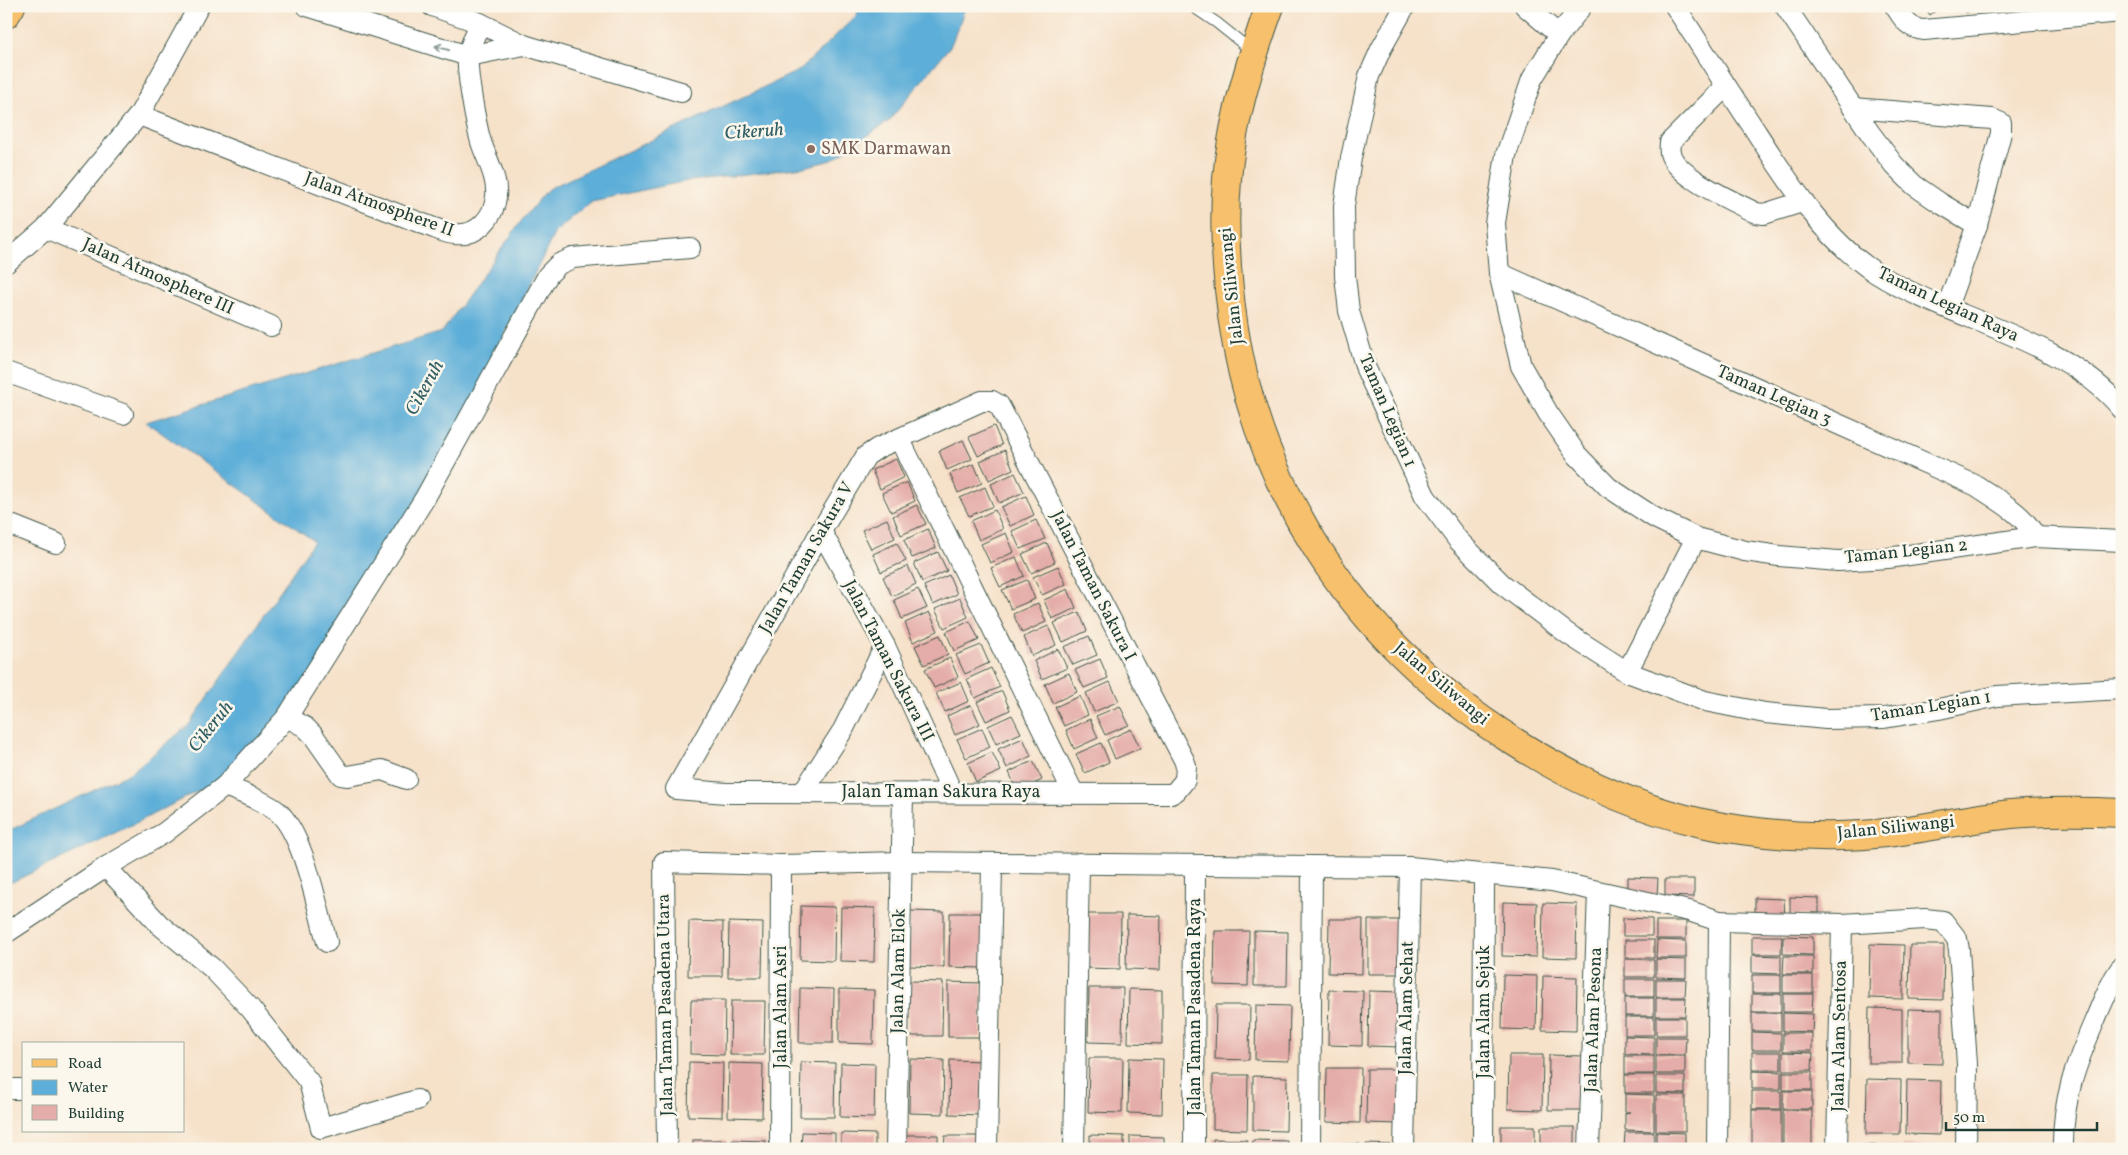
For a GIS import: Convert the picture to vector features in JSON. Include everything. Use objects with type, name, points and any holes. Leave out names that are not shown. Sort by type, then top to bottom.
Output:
[{"type":"main road","points":[[6,14],[11,6]]},
{"type":"main road","name":"Jalan Siliwangi","points":[[1270,6],[1253,52],[1231,143],[1225,207],[1225,244],[1233,334],[1255,423],[1280,484],[1313,546],[1363,613],[1412,665],[1477,719],[1548,763],[1632,803],[1703,823],[1775,833],[1839,836],[1892,833],[2016,814],[2063,810],[2122,813]]},
{"type":"street","points":[[6,264],[46,228],[139,115],[199,6]]},
{"type":"street","points":[[307,6],[468,56],[524,45]]},
{"type":"street","points":[[432,6],[480,23],[524,45],[681,92]]},
{"type":"street","name":"Taman Legian 1","points":[[1406,6],[1381,49],[1369,76],[1351,158],[1344,206],[1345,276],[1348,303],[1366,368],[1425,496],[1458,540],[1502,584],[1541,615],[1628,672],[1705,701],[1766,712],[1826,718],[1884,718],[1939,710],[1996,696],[2122,689]]},
{"type":"street","points":[[1525,6],[1559,35]]},
{"type":"street","name":"Taman Legian 2","points":[[1582,6],[1559,35],[1532,79],[1506,155],[1494,223],[1499,273],[1521,366],[1548,413],[1577,455],[1608,487],[1655,518],[1696,538],[1745,551],[1780,556],[1838,560],[1888,558],[2035,537],[2122,541]]},
{"type":"street","name":"Taman Legian Raya","points":[[1675,6],[1802,202],[1846,248],[1875,272],[1947,307],[2026,341],[2069,365],[2108,392],[2122,408]]},
{"type":"street","points":[[1785,6],[1853,108],[1894,165],[1914,185],[1977,225]]},
{"type":"street","points":[[1895,6],[1908,25],[1916,29],[2031,13],[2122,12]]},
{"type":"street","points":[[468,56],[480,23]]},
{"type":"street","name":"Jalan Atmosphere II","points":[[139,115],[434,228],[455,234],[464,234],[486,223],[496,196],[494,176],[474,112],[468,56]]},
{"type":"street","points":[[1726,86],[1670,142],[1670,153],[1675,163],[1695,180],[1756,213],[1764,214],[1802,202]]},
{"type":"street","points":[[1853,108],[1992,119],[2001,123],[2002,132],[1977,225],[1947,307]]},
{"type":"street","name":"Jalan Atmosphere III","points":[[46,228],[270,326]]},
{"type":"street","points":[[6,933],[106,867],[164,833],[225,786],[287,716],[425,498],[548,276],[559,264],[573,258],[690,248]]},
{"type":"street","name":"Taman Legian 3","points":[[1499,273],[1977,486],[2023,519],[2031,527],[2035,537]]},
{"type":"street","points":[[6,372],[123,414]]},
{"type":"street","name":"Jalan Taman Sakura V","points":[[676,789],[821,531],[866,456],[878,448],[900,440],[982,401],[992,401],[999,405]]},
{"type":"street","name":"Jalan Taman Sakura I","points":[[999,405],[1186,766]]},
{"type":"street","points":[[900,440],[1072,792]]},
{"type":"street","points":[[6,522],[56,543]]},
{"type":"street","name":"Jalan Taman Sakura III","points":[[821,531],[885,646],[952,792]]},
{"type":"street","points":[[1628,672],[1696,538]]},
{"type":"street","points":[[803,792],[843,730],[885,646]]},
{"type":"street","points":[[287,716],[305,727],[313,735],[341,774],[348,776],[382,770],[406,779]]},
{"type":"street","name":"Jalan Taman Sakura Raya","points":[[676,789],[726,793],[903,794],[1072,792],[1170,794],[1176,791],[1185,780],[1186,766]]},
{"type":"street","points":[[225,786],[276,811],[291,829],[303,856],[327,942]]},
{"type":"street","name":"Jalan Alam Elok","points":[[896,1149],[903,794]]},
{"type":"street","name":"Jalan Taman Pasadena Utara","points":[[667,1149],[664,862],[781,865]]},
{"type":"street","points":[[781,865],[901,862],[1410,867],[1484,876],[1511,876],[1552,881],[1663,905],[1719,920],[1842,924],[1926,918],[1943,921],[1957,939],[1963,989],[1967,1064],[1966,1149]]},
{"type":"street","points":[[987,1149],[992,863]]},
{"type":"street","points":[[1074,1149],[1079,863]]},
{"type":"street","name":"Jalan Alam Asri","points":[[780,1149],[781,865]]},
{"type":"street","name":"Jalan Taman Pasadena Raya","points":[[1194,1149],[1195,865]]},
{"type":"street","points":[[106,867],[160,925],[212,968],[250,1008],[309,1082],[321,1128],[417,1100]]},
{"type":"street","points":[[1310,1149],[1312,867]]},
{"type":"street","name":"Jalan Alam Sehat","points":[[1404,1149],[1410,867]]},
{"type":"street","name":"Jalan Alam Sejuk","points":[[1483,1149],[1484,876]]},
{"type":"street","name":"Jalan Alam Pesona","points":[[1589,1149],[1598,892]]},
{"type":"street","points":[[1717,1149],[1719,920]]},
{"type":"street","name":"Jalan Alam Sentosa","points":[[1837,1149],[1842,924]]},
{"type":"street","points":[[2063,1149],[2063,1128],[2068,1090],[2076,1064],[2110,983],[2122,966]]},
{"type":"street","points":[[6,1089],[22,1089]]},
{"type":"lane","points":[[1192,6],[1253,52]]},
{"type":"water","name":"Cikeruh","points":[[859,6],[966,6],[951,45],[889,121],[832,160],[804,167],[682,182],[592,201],[555,232],[425,498],[287,717],[227,776],[142,820],[6,885],[6,832],[130,773],[189,725],[314,541],[146,422],[442,332],[522,220],[548,189],[800,70],[857,15]]},
{"type":"building","points":[[1924,6],[1942,6],[1930,15]]},
{"type":"building","points":[[1962,6],[1976,6],[1966,13]]},
{"type":"building","points":[[994,426],[1002,445],[978,456],[969,437]]},
{"type":"building","points":[[963,440],[972,459],[947,470],[939,451]]},
{"type":"building","points":[[1005,450],[1013,469],[989,480],[980,461]]},
{"type":"building","points":[[896,459],[904,477],[880,489],[872,470]]},
{"type":"building","points":[[974,464],[982,483],[958,493],[950,474]]},
{"type":"building","points":[[1015,473],[1024,492],[999,503],[991,484]]},
{"type":"building","points":[[907,482],[915,501],[891,512],[882,493]]},
{"type":"building","points":[[985,487],[993,506],[969,516],[960,498]]},
{"type":"building","points":[[1026,496],[1034,515],[1010,526],[1001,507]]},
{"type":"building","points":[[917,505],[926,524],[901,535],[893,516]]},
{"type":"building","points":[[995,510],[1003,529],[979,540],[971,521]]},
{"type":"building","points":[[887,519],[895,538],[871,549],[862,530]]},
{"type":"building","points":[[1036,520],[1045,539],[1020,549],[1012,531]]},
{"type":"building","points":[[928,529],[936,548],[912,558],[904,540]]},
{"type":"building","points":[[1006,533],[1014,552],[990,563],[981,544]]},
{"type":"building","points":[[897,543],[906,561],[881,572],[873,554]]},
{"type":"building","points":[[1047,543],[1055,562],[1031,573],[1022,554]]},
{"type":"building","points":[[938,552],[947,571],[922,582],[914,563]]},
{"type":"building","points":[[1016,557],[1024,576],[1000,587],[991,568]]},
{"type":"building","points":[[908,566],[916,584],[892,596],[883,577]]},
{"type":"building","points":[[1058,566],[1066,584],[1042,595],[1033,577]]},
{"type":"building","points":[[949,575],[957,594],[933,605],[924,586]]},
{"type":"building","points":[[1027,580],[1035,599],[1011,609],[1002,590]]},
{"type":"building","points":[[918,589],[927,608],[902,619],[894,600]]},
{"type":"building","points":[[1068,589],[1076,608],[1052,619],[1044,600]]},
{"type":"building","points":[[960,598],[968,617],[944,628],[935,609]]},
{"type":"building","points":[[1038,603],[1046,622],[1022,633],[1013,614]]},
{"type":"building","points":[[929,612],[938,631],[913,642],[905,623]]},
{"type":"building","points":[[1079,612],[1087,631],[1063,642],[1054,623]]},
{"type":"building","points":[[970,621],[979,640],[954,651],[946,632]]},
{"type":"building","points":[[1048,626],[1056,645],[1032,656],[1024,637]]},
{"type":"building","points":[[940,635],[948,654],[924,665],[915,646]]},
{"type":"building","points":[[1089,636],[1097,655],[1073,665],[1064,647]]},
{"type":"building","points":[[981,645],[989,663],[965,674],[956,655]]},
{"type":"building","points":[[1058,649],[1067,668],[1042,679],[1034,661]]},
{"type":"building","points":[[950,658],[958,677],[934,688],[925,669]]},
{"type":"building","points":[[1100,659],[1108,678],[1084,688],[1075,670]]},
{"type":"building","points":[[991,668],[1000,687],[975,698],[967,679]]},
{"type":"building","points":[[1069,673],[1077,692],[1053,703],[1045,684]]},
{"type":"building","points":[[961,682],[969,701],[945,712],[936,693]]},
{"type":"building","points":[[1110,682],[1119,701],[1094,712],[1086,693]]},
{"type":"building","points":[[1002,691],[1010,710],[986,721],[977,702]]},
{"type":"building","points":[[1080,696],[1088,715],[1064,726],[1055,707]]},
{"type":"building","points":[[971,705],[980,724],[955,735],[947,716]]},
{"type":"building","points":[[1120,706],[1129,725],[1105,735],[1096,716]]},
{"type":"building","points":[[1012,715],[1021,733],[996,744],[988,726]]},
{"type":"building","points":[[1090,719],[1098,738],[1074,749],[1066,730]]},
{"type":"building","points":[[982,728],[990,747],[966,758],[957,739]]},
{"type":"building","points":[[1131,729],[1140,748],[1115,759],[1107,740]]},
{"type":"building","points":[[1023,738],[1031,756],[1007,768],[998,749]]},
{"type":"building","points":[[1101,743],[1109,762],[1085,773],[1076,754]]},
{"type":"building","points":[[992,752],[1001,771],[976,782],[968,763]]},
{"type":"building","points":[[1033,761],[1042,780],[1017,791],[1009,772]]},
{"type":"building","points":[[1628,877],[1658,878],[1657,896],[1628,895]]},
{"type":"building","points":[[1665,879],[1694,879],[1694,897],[1665,896]]},
{"type":"building","points":[[1790,897],[1819,898],[1819,916],[1790,915]]},
{"type":"building","points":[[1755,898],[1784,899],[1785,917],[1755,916]]},
{"type":"building","points":[[1503,902],[1537,903],[1536,957],[1502,956]]},
{"type":"building","points":[[1543,903],[1577,904],[1576,958],[1542,957]]},
{"type":"building","points":[[801,906],[835,907],[834,961],[800,960]]},
{"type":"building","points":[[841,907],[875,908],[874,962],[840,961]]},
{"type":"building","points":[[910,911],[944,912],[944,967],[909,966]]},
{"type":"building","points":[[950,913],[984,913],[983,968],[949,967]]},
{"type":"building","points":[[1087,914],[1121,914],[1120,969],[1086,968]]},
{"type":"building","points":[[1127,915],[1161,916],[1160,970],[1126,969]]},
{"type":"building","points":[[1623,918],[1652,919],[1652,936],[1623,936]]},
{"type":"building","points":[[1329,919],[1363,919],[1362,974],[1328,973]]},
{"type":"building","points":[[1368,920],[1403,920],[1402,974],[1368,974]]},
{"type":"building","points":[[689,921],[723,922],[722,976],[688,976]]},
{"type":"building","points":[[1656,921],[1686,921],[1686,939],[1656,939]]},
{"type":"building","points":[[729,922],[763,923],[762,977],[728,977]]},
{"type":"building","points":[[1215,931],[1249,931],[1248,986],[1214,985]]},
{"type":"building","points":[[1254,931],[1288,932],[1287,986],[1254,986]]},
{"type":"building","points":[[1752,936],[1782,936],[1781,954],[1752,954]]},
{"type":"building","points":[[1783,936],[1813,937],[1813,955],[1783,954]]},
{"type":"building","points":[[1625,940],[1654,940],[1654,958],[1625,958]]},
{"type":"building","points":[[1657,940],[1686,941],[1686,958],[1656,958]]},
{"type":"building","points":[[1870,944],[1904,945],[1903,999],[1869,998]]},
{"type":"building","points":[[1910,945],[1944,945],[1943,1000],[1909,999]]},
{"type":"building","points":[[1752,955],[1781,956],[1781,974],[1752,973]]},
{"type":"building","points":[[1784,956],[1813,956],[1813,974],[1783,974]]},
{"type":"building","points":[[1625,959],[1654,960],[1654,977],[1625,977]]},
{"type":"building","points":[[1656,959],[1686,960],[1686,978],[1656,977]]},
{"type":"building","points":[[1503,975],[1537,976],[1536,1030],[1502,1029]]},
{"type":"building","points":[[1752,975],[1781,975],[1781,993],[1752,993]]},
{"type":"building","points":[[1783,975],[1813,975],[1813,993],[1783,993]]},
{"type":"building","points":[[1543,976],[1577,977],[1576,1031],[1542,1030]]},
{"type":"building","points":[[1625,979],[1654,979],[1654,997],[1625,997]]},
{"type":"building","points":[[1656,979],[1686,979],[1685,997],[1656,997]]},
{"type":"building","points":[[909,981],[943,982],[942,1036],[908,1036]]},
{"type":"building","points":[[948,982],[982,983],[981,1037],[948,1037]]},
{"type":"building","points":[[800,988],[834,989],[833,1043],[799,1043]]},
{"type":"building","points":[[1089,988],[1123,988],[1122,1043],[1088,1042]]},
{"type":"building","points":[[839,989],[874,990],[873,1044],[839,1043]]},
{"type":"building","points":[[1129,989],[1162,990],[1162,1044],[1128,1043]]},
{"type":"building","points":[[1329,990],[1363,991],[1362,1046],[1328,1045]]},
{"type":"building","points":[[1369,991],[1403,992],[1402,1047],[1368,1046]]},
{"type":"building","points":[[1752,994],[1781,994],[1781,1012],[1752,1012]]},
{"type":"building","points":[[1783,994],[1813,994],[1812,1012],[1783,1012]]},
{"type":"building","points":[[1625,998],[1654,998],[1654,1016],[1625,1016]]},
{"type":"building","points":[[1656,998],[1686,998],[1685,1016],[1656,1016]]},
{"type":"building","points":[[691,1000],[725,1000],[724,1055],[690,1054]]},
{"type":"building","points":[[731,1001],[765,1001],[764,1055],[730,1055]]},
{"type":"building","points":[[1216,1005],[1250,1005],[1249,1060],[1215,1059]]},
{"type":"building","points":[[1256,1005],[1290,1006],[1289,1061],[1255,1060]]},
{"type":"building","points":[[1869,1008],[1902,1009],[1902,1063],[1868,1063]]},
{"type":"building","points":[[1908,1009],[1942,1010],[1942,1064],[1908,1063]]},
{"type":"building","points":[[1752,1013],[1781,1013],[1781,1031],[1752,1031]]},
{"type":"building","points":[[1783,1013],[1813,1014],[1812,1032],[1783,1031]]},
{"type":"building","points":[[1625,1017],[1654,1017],[1654,1035],[1625,1035]]},
{"type":"building","points":[[1656,1017],[1685,1017],[1685,1035],[1656,1035]]},
{"type":"building","points":[[1752,1032],[1781,1033],[1781,1050],[1752,1050]]},
{"type":"building","points":[[1783,1033],[1812,1033],[1812,1051],[1783,1051]]},
{"type":"building","points":[[1625,1036],[1654,1037],[1654,1055],[1625,1054]]},
{"type":"building","points":[[1656,1037],[1686,1037],[1685,1055],[1656,1055]]},
{"type":"building","points":[[1752,1052],[1781,1052],[1781,1070],[1752,1070]]},
{"type":"building","points":[[1783,1052],[1813,1053],[1812,1070],[1783,1070]]},
{"type":"building","points":[[1509,1055],[1543,1055],[1542,1110],[1508,1109]]},
{"type":"building","points":[[1549,1055],[1583,1056],[1582,1110],[1548,1110]]},
{"type":"building","points":[[1625,1056],[1654,1056],[1654,1074],[1625,1074]]},
{"type":"building","points":[[1656,1056],[1685,1056],[1685,1074],[1656,1074]]},
{"type":"building","points":[[1089,1058],[1123,1058],[1122,1113],[1088,1112]]},
{"type":"building","points":[[1129,1058],[1163,1059],[1162,1114],[1128,1113]]},
{"type":"building","points":[[910,1059],[944,1060],[943,1114],[909,1113]]},
{"type":"building","points":[[950,1060],[984,1061],[983,1115],[949,1114]]},
{"type":"building","points":[[689,1062],[723,1063],[722,1117],[688,1116]]},
{"type":"building","points":[[801,1062],[835,1063],[834,1117],[800,1117]]},
{"type":"building","points":[[729,1063],[763,1064],[762,1118],[728,1117]]},
{"type":"building","points":[[841,1063],[875,1064],[874,1118],[840,1117]]},
{"type":"building","points":[[1327,1068],[1361,1068],[1360,1123],[1326,1122]]},
{"type":"building","points":[[1367,1069],[1401,1069],[1400,1124],[1366,1123]]},
{"type":"building","points":[[1752,1071],[1781,1072],[1781,1089],[1752,1089]]},
{"type":"building","points":[[1783,1072],[1812,1072],[1812,1090],[1783,1090]]},
{"type":"building","points":[[1213,1075],[1248,1075],[1247,1130],[1213,1129]]},
{"type":"building","points":[[1625,1075],[1654,1075],[1654,1093],[1625,1093]]},
{"type":"building","points":[[1253,1076],[1287,1077],[1286,1131],[1253,1130]]},
{"type":"building","points":[[1656,1076],[1685,1076],[1685,1094],[1656,1093]]},
{"type":"building","points":[[1867,1079],[1901,1080],[1900,1134],[1866,1134]]},
{"type":"building","points":[[1907,1080],[1941,1081],[1940,1135],[1906,1134]]},
{"type":"building","points":[[1752,1091],[1781,1091],[1781,1109],[1752,1109]]},
{"type":"building","points":[[1783,1091],[1812,1091],[1812,1109],[1783,1109]]},
{"type":"building","points":[[1625,1094],[1654,1095],[1654,1131],[1625,1130],[1625,1113],[1630,1112],[1625,1112]]},
{"type":"building","points":[[1656,1095],[1685,1095],[1685,1131],[1656,1131]]},
{"type":"building","points":[[1752,1110],[1781,1110],[1781,1146],[1752,1146]]},
{"type":"building","points":[[1783,1110],[1812,1110],[1812,1147],[1783,1146]]},
{"type":"building","points":[[1501,1126],[1535,1126],[1535,1149],[1501,1149]]},
{"type":"building","points":[[1541,1127],[1575,1127],[1575,1149],[1541,1149]]},
{"type":"building","points":[[802,1132],[835,1133],[835,1149],[801,1149]]},
{"type":"building","points":[[1625,1132],[1654,1132],[1654,1149],[1624,1149]]},
{"type":"building","points":[[1656,1132],[1685,1133],[1685,1149],[1656,1149]]},
{"type":"building","points":[[841,1133],[875,1134],[875,1149],[841,1149]]},
{"type":"building","points":[[905,1135],[938,1135],[938,1149],[904,1149]]},
{"type":"building","points":[[1090,1135],[1124,1136],[1124,1149],[1090,1149]]},
{"type":"building","points":[[945,1136],[978,1136],[978,1149],[944,1149]]},
{"type":"building","points":[[1130,1136],[1164,1137],[1164,1149],[1130,1149]]},
{"type":"building","points":[[1213,1139],[1247,1140],[1246,1149],[1213,1149]]},
{"type":"building","points":[[693,1140],[727,1140],[727,1149],[693,1149]]},
{"type":"building","points":[[732,1140],[766,1141],[766,1149],[732,1149]]},
{"type":"building","points":[[1253,1140],[1287,1141],[1286,1149],[1252,1149]]},
{"type":"building","points":[[1327,1144],[1360,1144],[1360,1149],[1326,1149]]},
{"type":"building","points":[[1366,1144],[1400,1145],[1400,1149],[1366,1149]]},
{"type":"building","points":[[1862,1145],[1896,1146],[1896,1149],[1862,1149]]},
{"type":"building","points":[[1902,1146],[1936,1147],[1936,1149],[1902,1149]]},
{"type":"place","name":"SMK Darmawan","points":[[811,149]]}]
